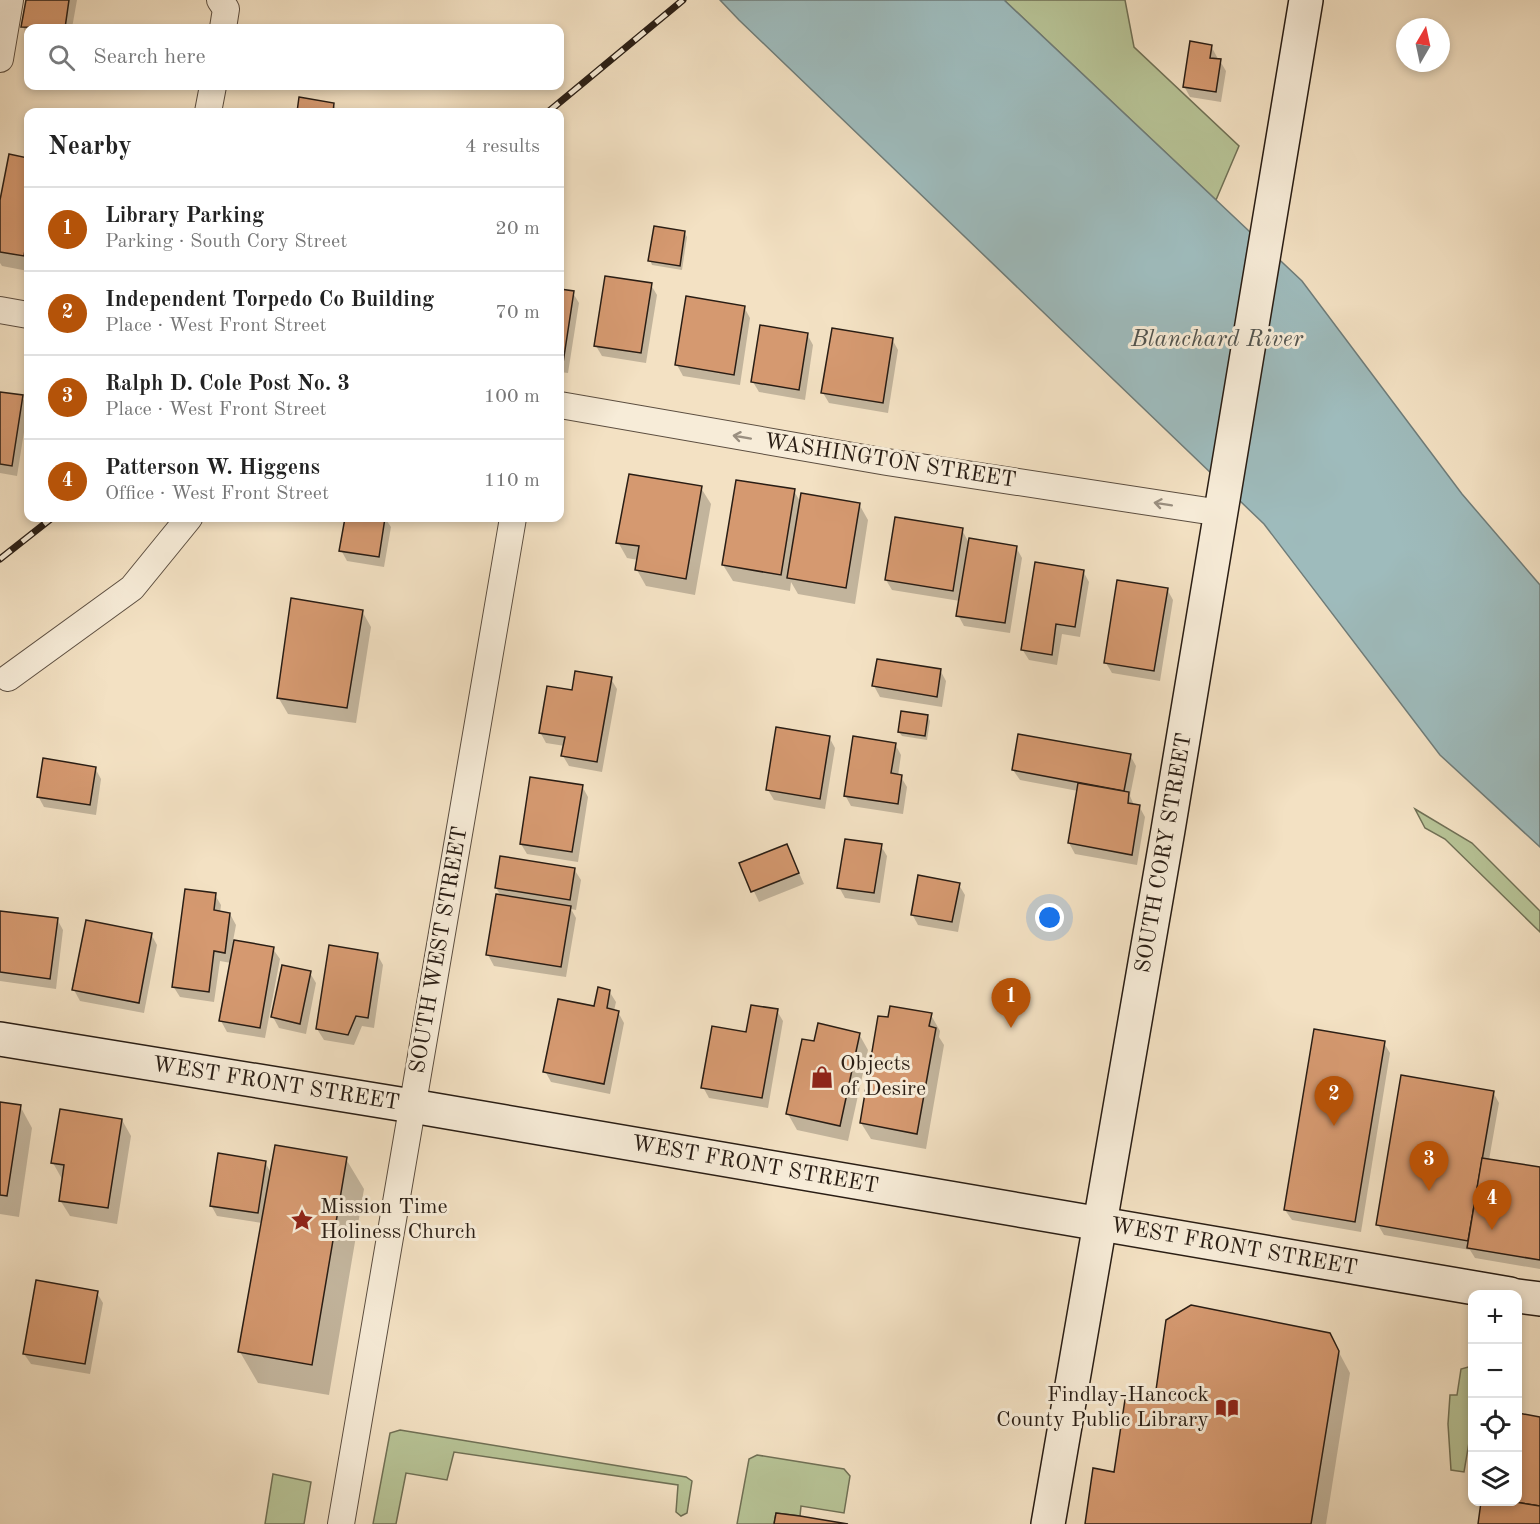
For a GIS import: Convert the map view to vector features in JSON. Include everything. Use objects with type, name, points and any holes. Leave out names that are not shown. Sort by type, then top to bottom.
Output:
[{"type":"street","points":[[0,59],[10,0]]},
{"type":"street","points":[[220,0],[226,9],[224,24]]},
{"type":"street","name":"SOUTH CORY STREET","points":[[1048,1524],[1101,1224],[1306,0]]},
{"type":"street","points":[[209,108],[212,90]]},
{"type":"street","points":[[0,310],[24,314]]},
{"type":"street","name":"WASHINGTON STREET","points":[[564,406],[887,462],[1221,513]]},
{"type":"street","points":[[9,678],[132,588],[186,522]]},
{"type":"street","name":"SOUTH WEST STREET","points":[[341,1524],[512,522]]},
{"type":"street","name":"WEST FRONT STREET","points":[[0,1039],[412,1106],[1487,1290]]},
{"type":"street","points":[[1522,1297],[1540,1299]]},
{"type":"green space","points":[[1004,0],[1125,0],[1134,47],[1239,146],[1216,200]]},
{"type":"green space","points":[[1415,809],[1472,843],[1540,911],[1540,932],[1445,839],[1425,828]]},
{"type":"green space","points":[[1468,1367],[1468,1448],[1464,1472],[1451,1470],[1448,1424],[1450,1395],[1457,1395],[1461,1369]]},
{"type":"green space","points":[[400,1430],[686,1477],[692,1481],[687,1513],[681,1516],[676,1512],[678,1485],[454,1452],[447,1480],[406,1473],[396,1524],[373,1524],[390,1433]]},
{"type":"green space","points":[[757,1455],[844,1469],[850,1476],[844,1513],[801,1506],[800,1516],[776,1513],[774,1524],[737,1524],[749,1459]]},
{"type":"green space","points":[[273,1474],[311,1482],[304,1524],[265,1524]]},
{"type":"water","name":"Blanchard River","points":[[720,0],[1004,0],[1302,281],[1462,494],[1540,585],[1540,847],[1440,755],[1264,524]]},
{"type":"building","points":[[26,0],[69,0],[66,24],[24,24],[24,27],[21,27]]},
{"type":"building","points":[[1190,41],[1212,45],[1210,58],[1221,59],[1216,92],[1183,87]]},
{"type":"building","points":[[299,97],[334,103],[333,108],[298,108]]},
{"type":"building","points":[[9,154],[24,157],[24,256],[0,252],[0,200]]},
{"type":"building","points":[[654,226],[685,231],[680,266],[648,261]]},
{"type":"building","points":[[605,276],[652,283],[641,353],[594,346]]},
{"type":"building","points":[[564,290],[574,291],[564,356]]},
{"type":"building","points":[[686,296],[745,306],[734,375],[675,365]]},
{"type":"building","points":[[760,325],[808,333],[799,390],[751,382]]},
{"type":"building","points":[[832,328],[893,338],[883,403],[821,393]]},
{"type":"building","points":[[0,392],[23,395],[12,466],[0,464]]},
{"type":"building","points":[[629,474],[702,486],[686,579],[635,570],[639,546],[616,543]]},
{"type":"building","points":[[736,480],[795,489],[781,575],[722,565]]},
{"type":"building","points":[[801,493],[860,503],[846,588],[787,578]]},
{"type":"building","points":[[895,517],[963,528],[953,591],[885,580]]},
{"type":"building","points":[[344,522],[384,522],[379,557],[339,551]]},
{"type":"building","points":[[969,538],[1017,546],[1005,623],[956,616]]},
{"type":"building","points":[[1035,562],[1084,570],[1075,627],[1056,624],[1052,655],[1021,650]]},
{"type":"building","points":[[1117,580],[1168,588],[1154,671],[1104,663]]},
{"type":"building","points":[[291,598],[363,610],[347,708],[277,698]]},
{"type":"building","points":[[877,659],[941,669],[937,697],[872,686]]},
{"type":"building","points":[[575,671],[612,677],[597,762],[561,756],[565,737],[539,733],[547,686],[572,690]]},
{"type":"building","points":[[901,711],[928,715],[925,736],[898,732]]},
{"type":"building","points":[[776,727],[830,736],[820,799],[766,790]]},
{"type":"building","points":[[1018,734],[1131,754],[1124,791],[1012,770]]},
{"type":"building","points":[[853,736],[896,743],[891,773],[902,775],[898,804],[844,796]]},
{"type":"building","points":[[43,758],[96,767],[90,805],[37,797]]},
{"type":"building","points":[[530,777],[583,785],[572,852],[520,844]]},
{"type":"building","points":[[1078,783],[1129,792],[1128,803],[1140,805],[1132,855],[1068,843]]},
{"type":"building","points":[[845,839],[882,844],[874,893],[837,888]]},
{"type":"building","points":[[787,844],[799,873],[751,892],[739,863]]},
{"type":"building","points":[[500,856],[575,868],[570,900],[495,888]]},
{"type":"building","points":[[918,875],[960,883],[952,922],[911,915]]},
{"type":"building","points":[[185,889],[216,893],[214,910],[230,913],[225,953],[214,951],[209,992],[172,987]]},
{"type":"building","points":[[496,894],[571,906],[561,967],[486,955]]},
{"type":"building","points":[[0,911],[58,918],[50,979],[0,972]]},
{"type":"building","points":[[86,920],[152,933],[139,1003],[72,990]]},
{"type":"building","points":[[234,940],[274,947],[260,1028],[219,1021]]},
{"type":"building","points":[[329,945],[378,953],[368,1018],[356,1016],[348,1035],[316,1029]]},
{"type":"building","points":[[282,965],[311,971],[300,1024],[271,1017]]},
{"type":"building","points":[[598,987],[610,990],[607,1008],[619,1011],[604,1084],[543,1072],[558,999],[594,1006]]},
{"type":"building","points":[[751,1005],[778,1009],[762,1098],[701,1088],[712,1026],[746,1032]]},
{"type":"building","points":[[890,1006],[932,1013],[929,1026],[936,1028],[917,1134],[860,1123],[878,1016],[888,1017]]},
{"type":"building","name":"Objects of Desire","points":[[818,1023],[860,1033],[840,1126],[786,1114],[802,1039],[814,1041]]},
{"type":"building","points":[[1314,1029],[1385,1041],[1355,1222],[1284,1210]]},
{"type":"building","points":[[1401,1075],[1494,1091],[1468,1241],[1376,1225]]},
{"type":"building","points":[[0,1102],[21,1105],[7,1196],[0,1195]]},
{"type":"building","points":[[60,1109],[122,1119],[108,1208],[59,1201],[64,1165],[51,1163]]},
{"type":"building","points":[[275,1145],[347,1157],[312,1365],[238,1352]]},
{"type":"building","points":[[218,1153],[266,1161],[258,1213],[210,1206]]},
{"type":"building","points":[[1482,1158],[1540,1167],[1540,1260],[1467,1248]]},
{"type":"building","points":[[36,1280],[98,1291],[85,1364],[23,1354]]},
{"type":"building","name":"Findlay-Hancock County Public Library","points":[[1191,1305],[1330,1333],[1339,1351],[1311,1524],[1085,1524],[1093,1468],[1114,1472],[1126,1393],[1155,1397],[1166,1320]]},
{"type":"building","points":[[1522,1414],[1540,1417],[1540,1506],[1522,1503]]},
{"type":"building","points":[[1522,1503],[1540,1506],[1540,1524],[1478,1524],[1480,1506],[1522,1506]]},
{"type":"building","points":[[776,1513],[800,1516],[848,1524],[774,1524]]},
{"type":"railway","points":[[553,108],[683,0]]},
{"type":"railway","points":[[0,559],[47,522]]},
{"type":"place","name":"Library Parking","points":[[1011,1028]]},
{"type":"place","name":"Objects of Desire","points":[[822,1077]]},
{"type":"place","name":"Independent Torpedo Co Building","points":[[1334,1126]]},
{"type":"place","name":"Ralph D. Cole Post No. 3","points":[[1429,1191]]},
{"type":"place","name":"Mission Time Holiness Church","points":[[302,1220]]},
{"type":"place","name":"Patterson W. Higgens","points":[[1492,1230]]},
{"type":"place","name":"Findlay-Hancock County Public Library","points":[[1227,1408]]}]
